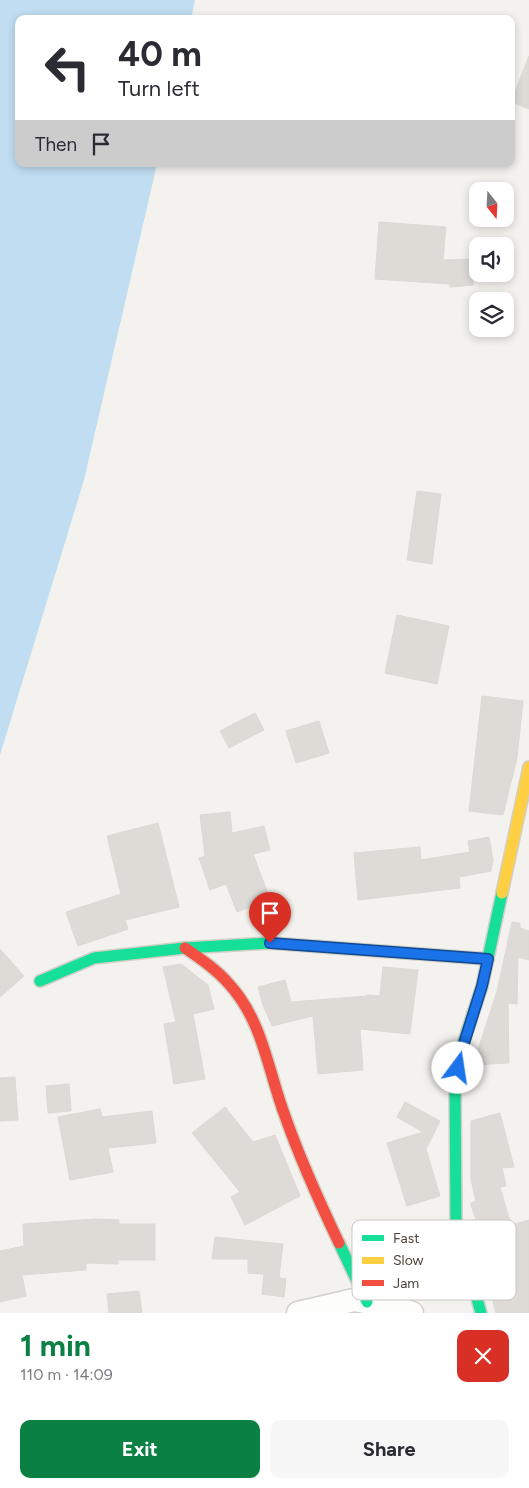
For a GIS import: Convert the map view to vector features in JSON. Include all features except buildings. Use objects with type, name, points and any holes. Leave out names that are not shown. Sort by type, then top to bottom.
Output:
[{"type":"street","points":[[456,1220],[456,1080],[460,1056],[482,986],[529,767]]},
{"type":"street","points":[[40,981],[94,958],[185,948],[270,943],[488,959]]},
{"type":"street","points":[[185,948],[222,974],[245,1006],[258,1036],[288,1124],[352,1268]]},
{"type":"street","points":[[298,1313],[354,1300],[397,1308],[412,1313]]},
{"type":"street","points":[[477,1300],[481,1313]]},
{"type":"water","points":[[0,0],[195,0],[192,15],[15,15],[15,167],[156,167],[84,480],[0,755]]},
{"type":"traffic: fast","points":[[456,1220],[455,1080],[459,1056],[482,986],[502,893]]},
{"type":"traffic: fast","points":[[40,981],[94,958],[185,948],[270,943],[488,959]]},
{"type":"traffic: fast","points":[[339,1243],[352,1270]]},
{"type":"traffic: fast","points":[[477,1300],[481,1313]]},
{"type":"traffic: slow","points":[[502,893],[529,767]]},
{"type":"traffic: jam","points":[[185,948],[224,979],[240,998],[250,1014],[297,1148],[339,1243]]},
{"type":"route","points":[[270,943],[488,959],[458,1068]]}]
